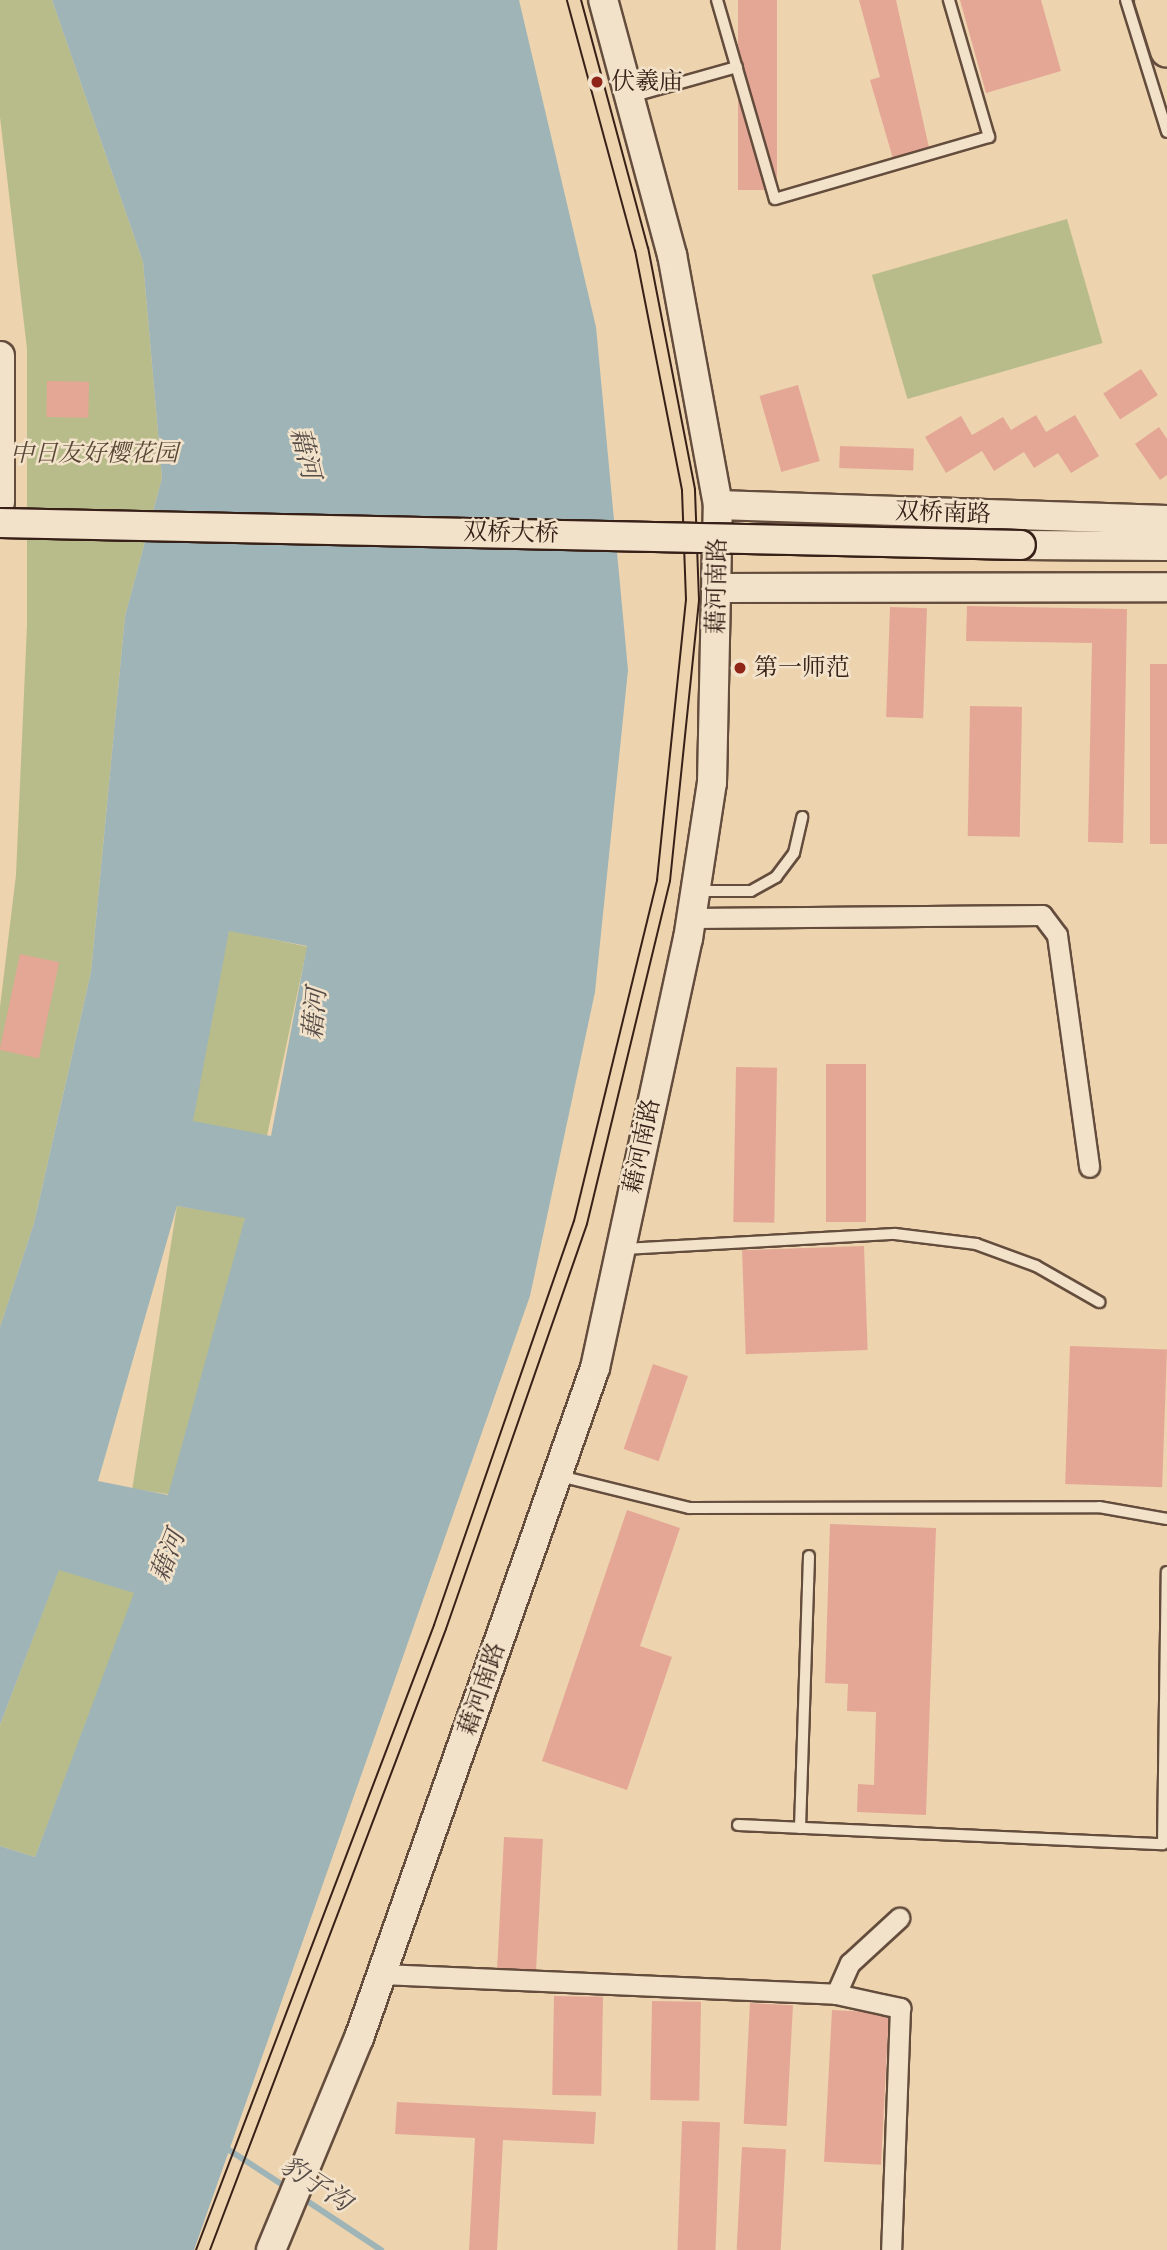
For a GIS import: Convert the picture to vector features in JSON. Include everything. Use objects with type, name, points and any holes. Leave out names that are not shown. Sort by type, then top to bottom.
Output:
[{"type":"main road","name":"藉河南路","points":[[271,2250],[382,1974],[595,1368],[693,904],[712,783],[719,505],[673,255],[603,0]]},
{"type":"main road","points":[[1151,0],[1167,51]]},
{"type":"main road","points":[[0,356],[0,502]]},
{"type":"main road","name":"双桥南路","points":[[719,505],[1167,520]]},
{"type":"main road","name":"双桥大桥","points":[[0,523],[1021,545],[1167,545]]},
{"type":"main road","points":[[718,588],[1167,587]]},
{"type":"street","points":[[693,904],[1042,915],[1057,935],[1088,1167]]},
{"type":"street","points":[[836,1994],[850,1963],[899,1918]]},
{"type":"street","points":[[382,1974],[836,1994],[900,2008],[891,2250]]},
{"type":"lane","points":[[718,0],[775,199],[989,137],[949,0]]},
{"type":"lane","points":[[1126,0],[1167,132]]},
{"type":"lane","points":[[630,98],[737,67]]},
{"type":"lane","points":[[693,904],[751,891],[776,877],[794,853],[802,817]]},
{"type":"lane","points":[[620,1250],[895,1234],[976,1244],[1037,1266],[1099,1301]]},
{"type":"lane","points":[[557,1476],[689,1508],[1099,1507],[1167,1519]]},
{"type":"lane","points":[[800,1828],[808,1556]]},
{"type":"lane","points":[[738,1825],[1163,1844],[1167,1572]]},
{"type":"green space","name":"中日友好樱花园","points":[[0,0],[52,0],[143,262],[162,478],[125,616],[91,972],[34,1223],[0,1327],[0,1007],[16,875],[27,625],[27,349],[0,117]]},
{"type":"green space","points":[[1067,219],[1103,343],[907,399],[872,275]]},
{"type":"green space","points":[[229,930],[307,947],[267,1137],[188,1121]]},
{"type":"green space","points":[[177,1206],[245,1217],[200,1499],[132,1488]]},
{"type":"green space","points":[[59,1569],[135,1593],[35,1857],[0,1846],[0,1725]]},
{"type":"water","name":"藉河","points":[[52,0],[519,0],[596,327],[628,670],[595,992],[530,1296],[194,2250],[0,2250],[0,1846],[35,1857],[134,1593],[59,1570],[0,1725],[0,1327],[34,1223],[91,972],[125,616],[162,478],[143,262]],"holes":[[[229,931],[307,946],[271,1136],[193,1121]],[[177,1206],[245,1218],[168,1495],[98,1481]]]},
{"type":"building","points":[[738,0],[777,0],[777,190],[738,190]]},
{"type":"building","points":[[859,0],[896,0],[930,152],[894,162],[870,80],[880,77]]},
{"type":"building","points":[[960,0],[1041,0],[1061,71],[986,93]]},
{"type":"building","points":[[1141,369],[1158,395],[1120,420],[1103,394]]},
{"type":"building","points":[[47,381],[89,382],[88,418],[46,417]]},
{"type":"building","points":[[798,385],[820,461],[781,472],[760,396]]},
{"type":"building","points":[[1036,415],[1046,432],[1075,415],[1099,456],[1071,473],[1058,453],[1034,468],[1024,452],[994,471],[982,451],[946,473],[925,437],[961,416],[972,435],[1003,417],[1011,430]]},
{"type":"building","points":[[1159,427],[1167,439],[1167,475],[1160,480],[1135,444]]},
{"type":"building","points":[[840,446],[914,449],[913,471],[839,468]]},
{"type":"building","points":[[967,606],[1127,609],[1123,843],[1088,842],[1092,643],[966,641]]},
{"type":"building","points":[[890,607],[927,608],[923,718],[886,717]]},
{"type":"building","points":[[1150,664],[1167,664],[1167,844],[1150,844]]},
{"type":"building","points":[[970,706],[1022,707],[1020,837],[968,836]]},
{"type":"building","points":[[20,954],[59,962],[39,1058],[0,1050]]},
{"type":"building","points":[[826,1064],[866,1064],[866,1222],[826,1222]]},
{"type":"building","points":[[736,1067],[777,1068],[774,1223],[733,1222]]},
{"type":"building","points":[[864,1246],[868,1350],[746,1354],[742,1250]]},
{"type":"building","points":[[1070,1346],[1167,1349],[1162,1487],[1065,1484]]},
{"type":"building","points":[[653,1364],[688,1376],[659,1461],[624,1449]]},
{"type":"building","points":[[627,1510],[680,1528],[640,1646],[672,1657],[627,1790],[542,1761]]},
{"type":"building","points":[[830,1524],[936,1528],[926,1815],[857,1812],[858,1784],[874,1785],[876,1712],[847,1711],[848,1684],[825,1683]]},
{"type":"building","points":[[504,1837],[543,1839],[536,1976],[497,1974]]},
{"type":"building","points":[[554,1996],[603,1997],[601,2096],[552,2095]]},
{"type":"building","points":[[652,2001],[701,2002],[699,2101],[650,2100]]},
{"type":"building","points":[[750,2003],[793,2005],[787,2126],[744,2124]]},
{"type":"building","points":[[832,2010],[889,2013],[881,2165],[824,2162]]},
{"type":"building","points":[[397,2102],[596,2112],[594,2144],[503,2140],[497,2250],[469,2250],[475,2138],[395,2134]]},
{"type":"building","points":[[682,2121],[720,2122],[716,2250],[677,2250]]},
{"type":"building","points":[[742,2147],[786,2149],[781,2250],[737,2250]]},
{"type":"waterway","name":"豹子沟","points":[[229,2150],[289,2189]]},
{"type":"waterway","name":"豹子沟","points":[[301,2197],[381,2250]]},
{"type":"tram line","points":[[196,2250],[434,1625],[574,1221],[657,880],[686,600],[682,490],[635,251],[567,0]]},
{"type":"tram line","points":[[210,2250],[446,1629],[587,1224],[670,881],[699,600],[695,489],[648,248],[581,0]]},
{"type":"place","name":"伏羲庙","points":[[597,82]]},
{"type":"place","name":"第一师范","points":[[740,668]]}]
